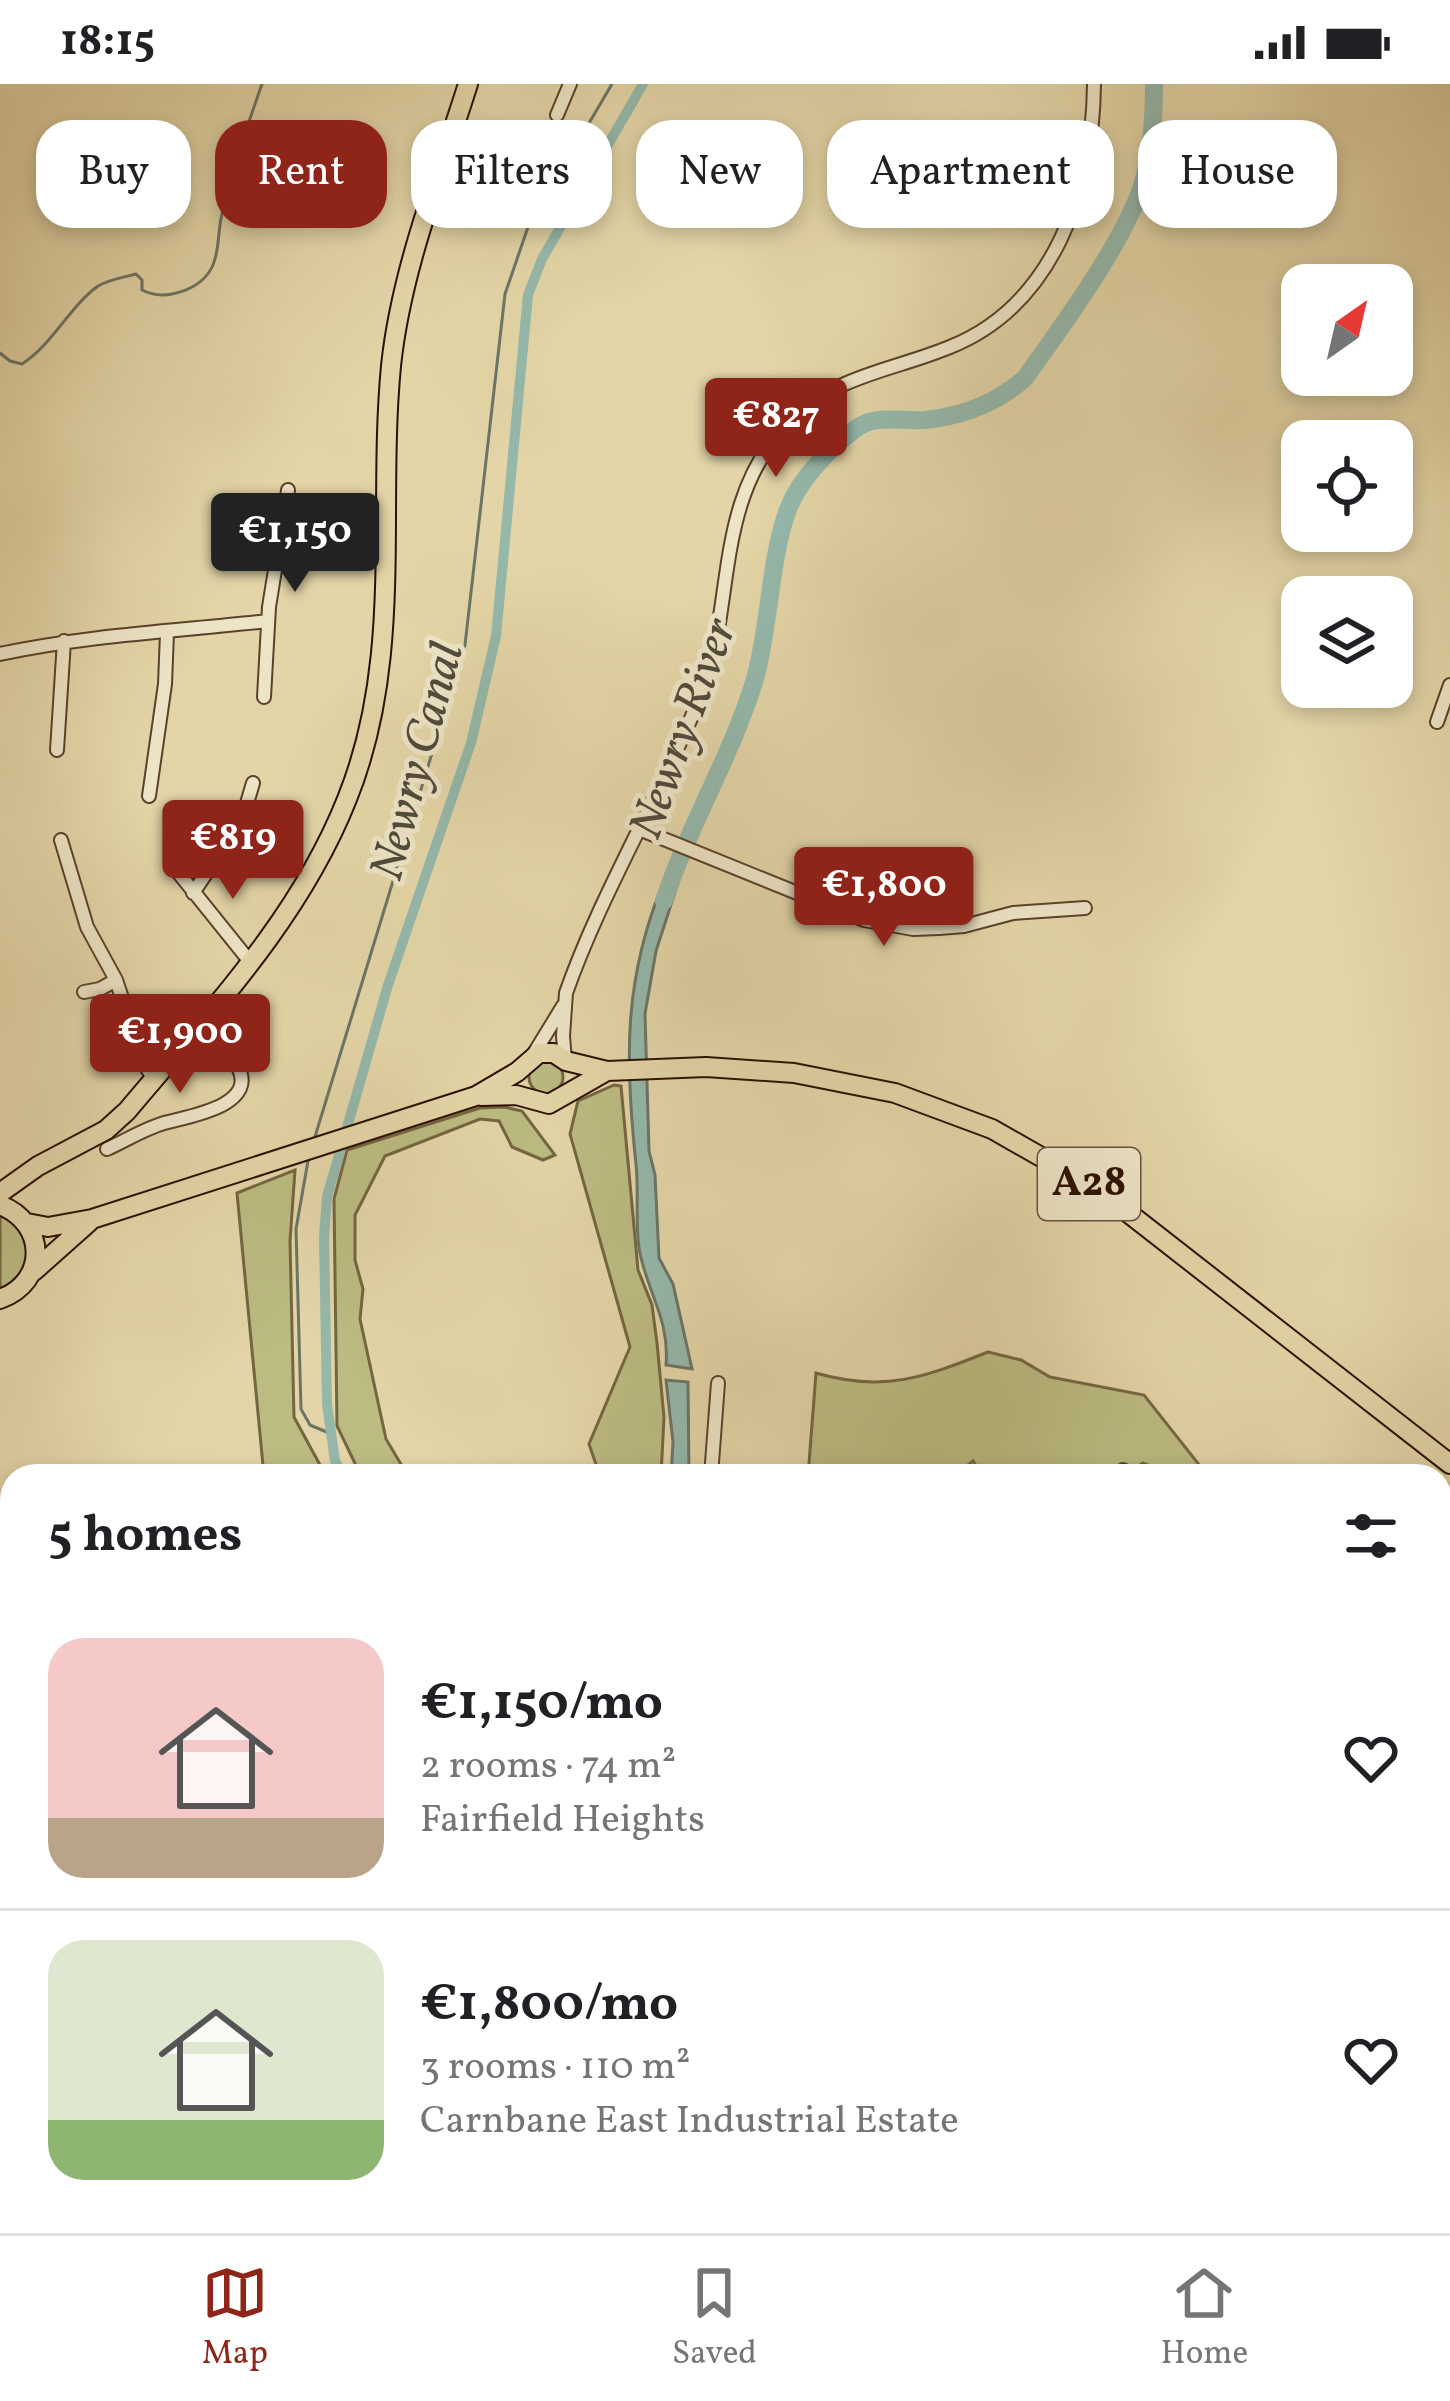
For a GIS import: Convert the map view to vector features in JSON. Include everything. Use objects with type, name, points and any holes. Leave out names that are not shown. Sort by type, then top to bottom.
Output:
[{"type":"highway","points":[[33,1272],[36,1241],[13,1213],[7,1188],[106,1130],[154,1079],[251,963],[318,863],[348,797],[372,724],[385,643],[389,404],[395,334],[468,84]]},
{"type":"highway","points":[[13,1213],[48,1227],[92,1219],[476,1096],[528,1062],[554,1053],[566,1061],[613,1071]]},
{"type":"highway","points":[[566,1061],[572,1075],[568,1091]]},
{"type":"highway","points":[[528,1062],[521,1083],[528,1096]]},
{"type":"highway","name":"A28","points":[[613,1071],[750,1068],[830,1079],[895,1094],[992,1130],[1100,1190],[1450,1464]]},
{"type":"highway","points":[[476,1096],[528,1096],[549,1104],[613,1071]]},
{"type":"highway","points":[[0,1299],[16,1292],[92,1219]]},
{"type":"street","points":[[557,115],[570,84]]},
{"type":"street","points":[[528,1062],[563,1005],[584,946],[707,678],[734,520],[756,466],[788,423],[830,389],[951,347],[1020,298],[1053,253],[1075,211],[1088,163],[1094,84]]},
{"type":"street","points":[[264,697],[268,621],[288,490]]},
{"type":"street","points":[[0,654],[64,640],[268,621]]},
{"type":"street","points":[[148,796],[165,684],[166,633]]},
{"type":"street","points":[[57,750],[64,640]]},
{"type":"street","points":[[1436,722],[1450,686]]},
{"type":"street","points":[[194,892],[242,820],[253,783]]},
{"type":"street","points":[[639,829],[864,920],[891,926],[964,926],[1012,913],[1085,908]]},
{"type":"street","points":[[61,840],[87,927],[116,980],[144,1064],[154,1079]]},
{"type":"street","points":[[177,871],[251,963]]},
{"type":"street","points":[[85,992],[116,980]]},
{"type":"street","points":[[563,1005],[566,1061]]},
{"type":"street","points":[[107,1149],[233,1099],[241,1072],[196,1028]]},
{"type":"street","points":[[712,1464],[718,1383]]},
{"type":"green space","points":[[546,1060],[558,1065],[563,1077],[558,1089],[546,1094],[534,1089],[529,1077],[534,1065]]},
{"type":"green space","points":[[621,1086],[638,1270],[652,1305],[657,1343],[664,1417],[662,1464],[596,1464],[589,1444],[630,1347],[570,1134],[578,1101]]},
{"type":"green space","points":[[480,1108],[522,1111],[555,1155],[543,1160],[512,1147],[499,1121],[480,1119],[385,1156],[355,1215],[355,1260],[363,1289],[360,1319],[386,1439],[401,1464],[355,1464],[337,1426],[334,1199],[347,1150]]},
{"type":"green space","points":[[295,1170],[290,1241],[294,1417],[319,1464],[263,1464],[237,1193]]},
{"type":"green space","points":[[0,1212],[21,1228],[28,1248],[20,1273],[0,1289]]},
{"type":"green space","points":[[988,1352],[1021,1360],[1050,1377],[1144,1395],[1199,1464],[809,1464],[816,1373],[884,1382],[944,1369]]},
{"type":"shaded area","points":[[664,881],[678,883],[656,951],[645,1014],[649,1151],[655,1175],[659,1258],[673,1284],[692,1369],[666,1365],[661,1319],[638,1238],[630,1021],[641,952]]},
{"type":"shaded area","points":[[666,1380],[688,1382],[689,1464],[672,1464]]},
{"type":"waterway","points":[[0,353],[22,364],[106,282],[136,274],[142,290],[161,295],[192,287],[208,274],[229,186],[262,84]]},
{"type":"waterway","points":[[314,1140],[465,645],[505,294],[528,227],[612,84]]},
{"type":"waterway","name":"Newry Canal","points":[[337,1464],[327,1404],[327,1197],[388,985],[471,743],[496,636],[528,295],[542,259],[643,84]]},
{"type":"waterway","name":"Newry River","points":[[664,901],[755,679],[778,546],[794,496],[826,455],[862,425],[966,412],[1003,395],[1025,378],[1090,285],[1133,209],[1148,161],[1154,84]]},
{"type":"waterway","points":[[308,1161],[296,1229],[301,1409],[310,1425],[329,1433]]}]
